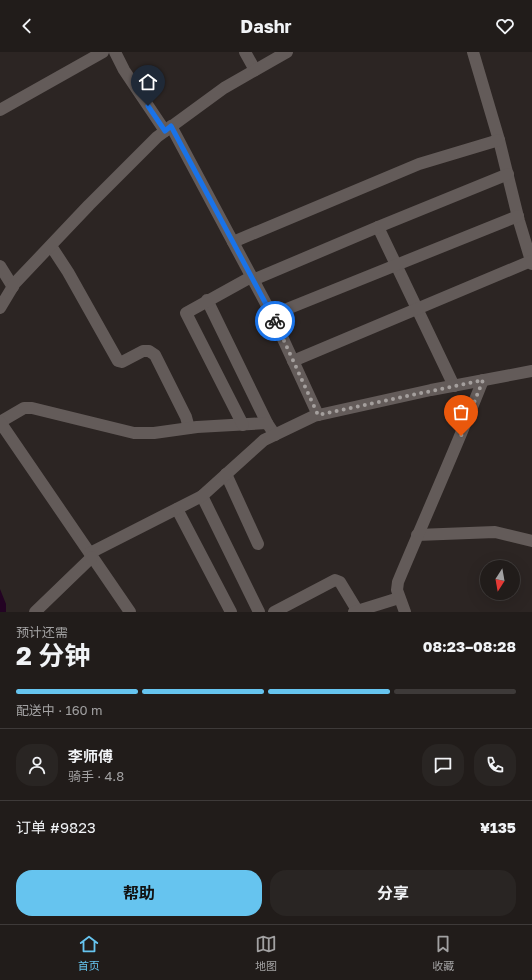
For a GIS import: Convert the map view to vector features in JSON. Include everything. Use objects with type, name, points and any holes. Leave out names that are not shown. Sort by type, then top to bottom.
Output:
[{"type":"street","points":[[0,110],[103,52]]},
{"type":"street","points":[[115,52],[124,70],[168,128],[232,242],[272,315],[318,415]]},
{"type":"street","points":[[245,52],[255,70]]},
{"type":"street","points":[[0,308],[13,287],[89,205],[157,137],[224,88],[287,52]]},
{"type":"street","points":[[293,361],[532,263],[518,216],[499,140],[473,52]]},
{"type":"street","points":[[232,242],[419,164],[499,140]]},
{"type":"street","points":[[243,425],[186,313],[207,300],[252,278],[508,174]]},
{"type":"street","points":[[272,315],[518,216]]},
{"type":"street","points":[[378,227],[454,386]]},
{"type":"street","points":[[51,246],[68,272],[118,362],[122,362],[143,351],[149,351],[155,355],[186,417],[189,428]]},
{"type":"street","points":[[0,266],[13,287]]},
{"type":"street","points":[[207,300],[267,423],[275,435]]},
{"type":"street","points":[[35,612],[91,555],[202,496],[264,440],[314,416],[532,371]]},
{"type":"street","points":[[405,612],[397,590],[398,582],[455,451],[483,380]]},
{"type":"street","points":[[130,612],[0,422],[24,408],[32,408],[134,433],[154,433],[189,428],[267,423]]},
{"type":"street","points":[[226,474],[258,544]]},
{"type":"street","points":[[202,496],[259,612]]},
{"type":"street","points":[[177,508],[231,612]]},
{"type":"street","points":[[417,536],[495,532],[532,541]]},
{"type":"street","points":[[274,612],[335,580],[340,582],[356,611],[399,598]]},
{"type":"shaded area","points":[[0,589],[6,604],[6,612],[0,612]]},
{"type":"way so far","points":[[275,321],[318,415],[483,380],[461,436]]},
{"type":"route","points":[[148,106],[165,131],[171,126],[275,321]]}]
